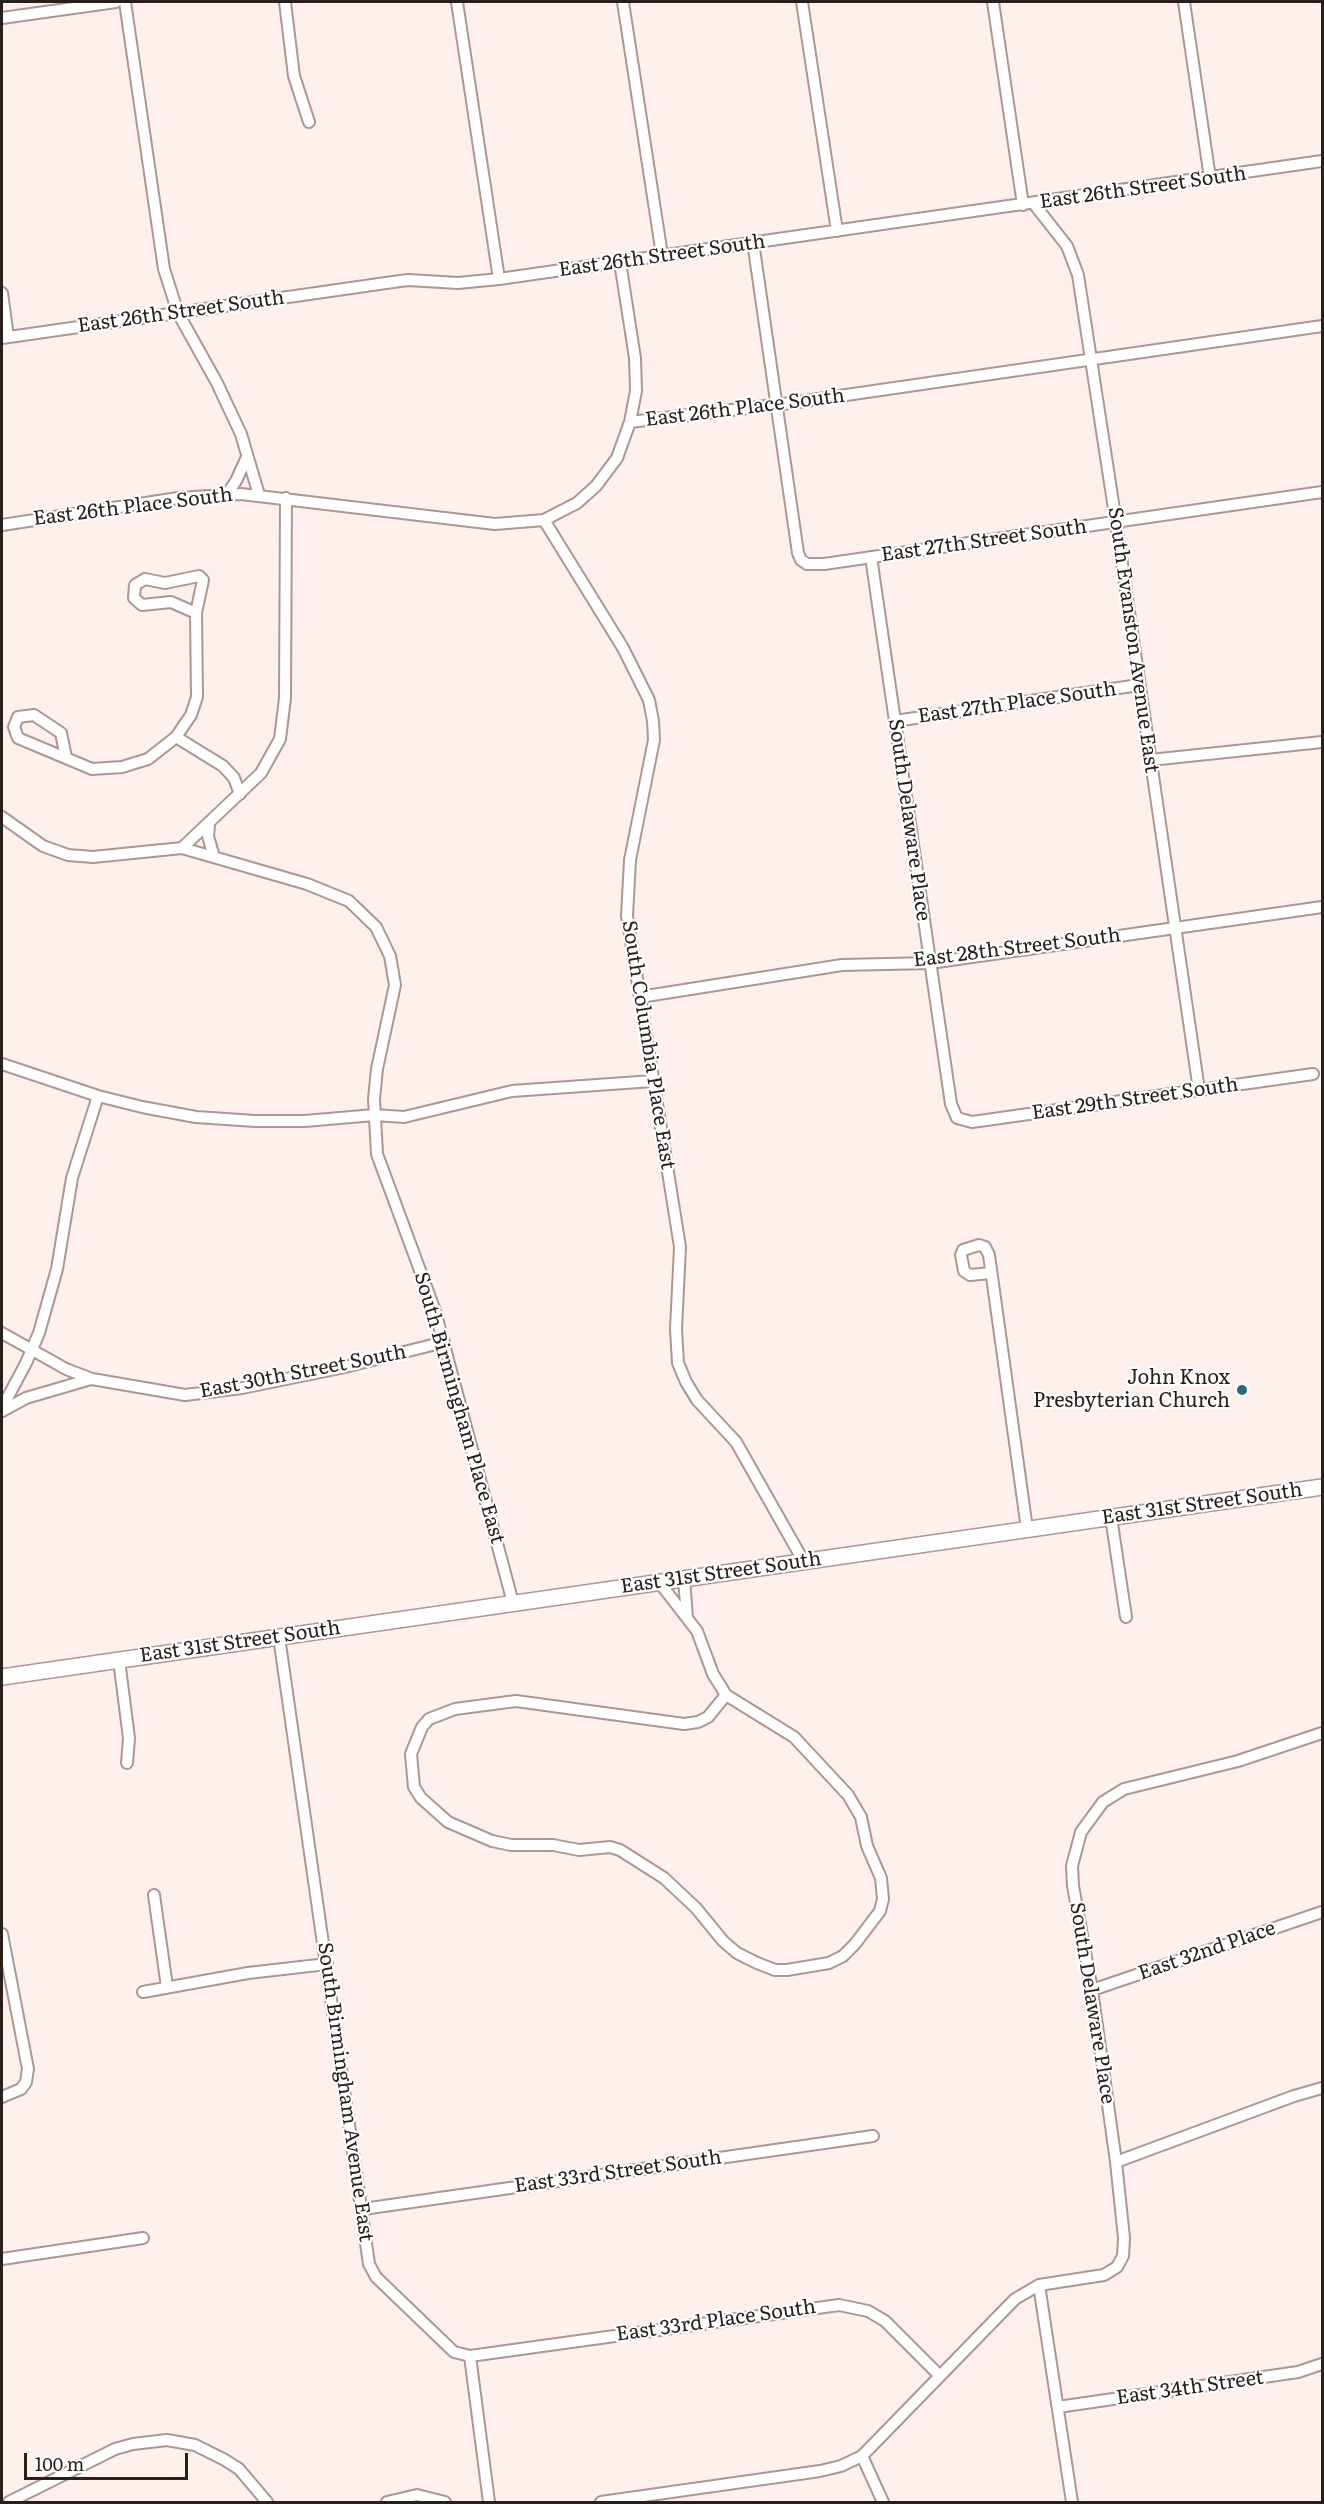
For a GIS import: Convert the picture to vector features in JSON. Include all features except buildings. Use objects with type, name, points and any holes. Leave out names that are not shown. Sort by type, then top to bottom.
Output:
[{"type":"main road","name":"East 31st Street South","points":[[2,1677],[1323,1487]]},
{"type":"street","points":[[2,18],[116,2]]},
{"type":"street","points":[[125,2],[161,256],[177,313],[226,401],[241,434],[259,495]]},
{"type":"street","points":[[285,2],[294,76],[309,122]]},
{"type":"street","points":[[457,2],[499,279]]},
{"type":"street","points":[[623,2],[662,255]]},
{"type":"street","points":[[802,2],[837,231]]},
{"type":"street","points":[[993,2],[1028,204]]},
{"type":"street","points":[[1184,2],[1210,178]]},
{"type":"street","name":"East 26th Street South","points":[[5,338],[408,280],[458,283],[499,279],[1323,161]]},
{"type":"street","name":"South Evanston Avenue East","points":[[1028,204],[1056,230],[1074,261],[1116,522],[1199,1090]]},
{"type":"street","points":[[753,243],[777,404]]},
{"type":"street","points":[[620,262],[635,358],[636,391],[630,422]]},
{"type":"street","points":[[2,293],[5,338]]},
{"type":"street","name":"East 26th Place South","points":[[2,525],[178,498],[227,494],[286,498],[495,524],[544,520],[577,503],[596,486],[617,458],[630,422],[777,404],[1323,326]]},
{"type":"street","name":"East 27th Street South","points":[[777,404],[798,554],[807,564],[824,564],[1323,492]]},
{"type":"street","points":[[227,494],[247,457]]},
{"type":"street","points":[[2,817],[43,846],[80,858],[182,848],[209,825],[266,768],[280,739],[285,698],[286,498]]},
{"type":"street","name":"South Columbia Place East","points":[[544,520],[623,648],[649,700],[654,721],[654,740],[627,885],[629,932],[680,1247],[676,1329],[678,1363],[686,1382],[698,1400],[736,1442],[804,1562]]},
{"type":"street","name":"South Delaware Place","points":[[871,557],[951,1104],[957,1118]]},
{"type":"street","points":[[66,757],[61,733],[34,715],[22,715],[16,720],[15,734],[18,738],[92,770],[122,767],[148,759],[176,737],[191,715],[196,697],[196,613],[204,586],[199,576],[165,582],[145,579],[135,585],[134,598],[142,605],[171,602],[196,613]]},
{"type":"street","name":"East 27th Place South","points":[[895,721],[1139,685]]},
{"type":"street","points":[[176,737],[223,766],[234,778],[240,794]]},
{"type":"street","points":[[1150,760],[1207,752],[1323,742]]},
{"type":"street","points":[[209,825],[208,836],[214,857]]},
{"type":"street","name":"South Birmingham Place East","points":[[182,848],[333,892],[365,913],[376,927],[390,956],[395,985],[377,1069],[374,1115],[378,1154],[424,1278],[444,1342],[513,1603]]},
{"type":"street","name":"East 28th Street South","points":[[640,997],[842,965],[930,963],[1323,907]]},
{"type":"street","points":[[2,1064],[98,1096],[187,1115],[226,1120],[305,1121],[374,1115],[404,1117],[491,1095],[531,1089],[654,1081]]},
{"type":"street","name":"East 29th Street South","points":[[957,1118],[972,1122],[1313,1074]]},
{"type":"street","points":[[2,1333],[32,1350],[57,1269],[72,1178],[98,1096]]},
{"type":"street","points":[[991,1273],[1027,1529]]},
{"type":"street","name":"East 30th Street South","points":[[2,1409],[32,1350],[92,1379],[184,1395],[242,1388],[335,1370],[444,1342]]},
{"type":"street","name":"East 30th Street South","points":[[2,1409],[26,1398],[92,1379]]},
{"type":"street","points":[[1111,1517],[1126,1617]]},
{"type":"street","points":[[684,1578],[687,1618]]},
{"type":"street","points":[[659,1582],[697,1631],[713,1674],[726,1695],[794,1737],[848,1795],[861,1817],[867,1846],[881,1878],[883,1899],[880,1911],[843,1956],[829,1963],[775,1970],[757,1963],[723,1941],[696,1908],[664,1878],[620,1850],[610,1847],[579,1850],[553,1845],[511,1845],[492,1841],[448,1822],[421,1798],[414,1786],[410,1763],[416,1741],[429,1719],[448,1711],[516,1701],[684,1724],[698,1722],[708,1717],[726,1695]]},
{"type":"street","name":"South Birmingham Avenue East","points":[[279,1637],[363,2209],[369,2264],[376,2277],[454,2352],[470,2356]]},
{"type":"street","name":"East 31st Street South","points":[[119,1660],[129,1738],[127,1763]]},
{"type":"street","name":"South Delaware Place","points":[[1116,2162],[1092,1990],[1073,1886],[1072,1866],[1076,1845],[1095,1810],[1112,1795],[1124,1789],[1238,1761],[1323,1734]]},
{"type":"street","points":[[154,1895],[167,1987]]},
{"type":"street","name":"East 32nd Place","points":[[1092,1990],[1323,1912]]},
{"type":"street","points":[[2,1934],[28,2069],[26,2082],[21,2089],[2,2097]]},
{"type":"street","points":[[143,1992],[327,1964]]},
{"type":"street","points":[[601,2502],[820,2471],[841,2466],[862,2456],[1015,2299],[1039,2285],[1104,2275],[1117,2267],[1123,2256],[1124,2238],[1116,2162],[1293,2096],[1323,2088]]},
{"type":"street","name":"East 33rd Street South","points":[[363,2209],[873,2136]]},
{"type":"street","points":[[2,2259],[143,2238]]},
{"type":"street","points":[[1039,2285],[1072,2502]]},
{"type":"street","name":"East 33rd Place South","points":[[470,2356],[839,2305],[868,2311],[885,2321],[939,2375]]},
{"type":"street","points":[[470,2356],[489,2502]]},
{"type":"street","name":"East 34th Street","points":[[1058,2407],[1298,2372],[1323,2364]]},
{"type":"street","points":[[9,2502],[115,2449],[133,2444],[167,2440],[195,2445],[225,2460],[246,2477],[267,2502]]},
{"type":"street","points":[[862,2456],[883,2502]]},
{"type":"street","points":[[387,2502],[417,2495],[445,2502]]},
{"type":"place","name":"John Knox Presbyterian Church","points":[[1242,1390]]}]
